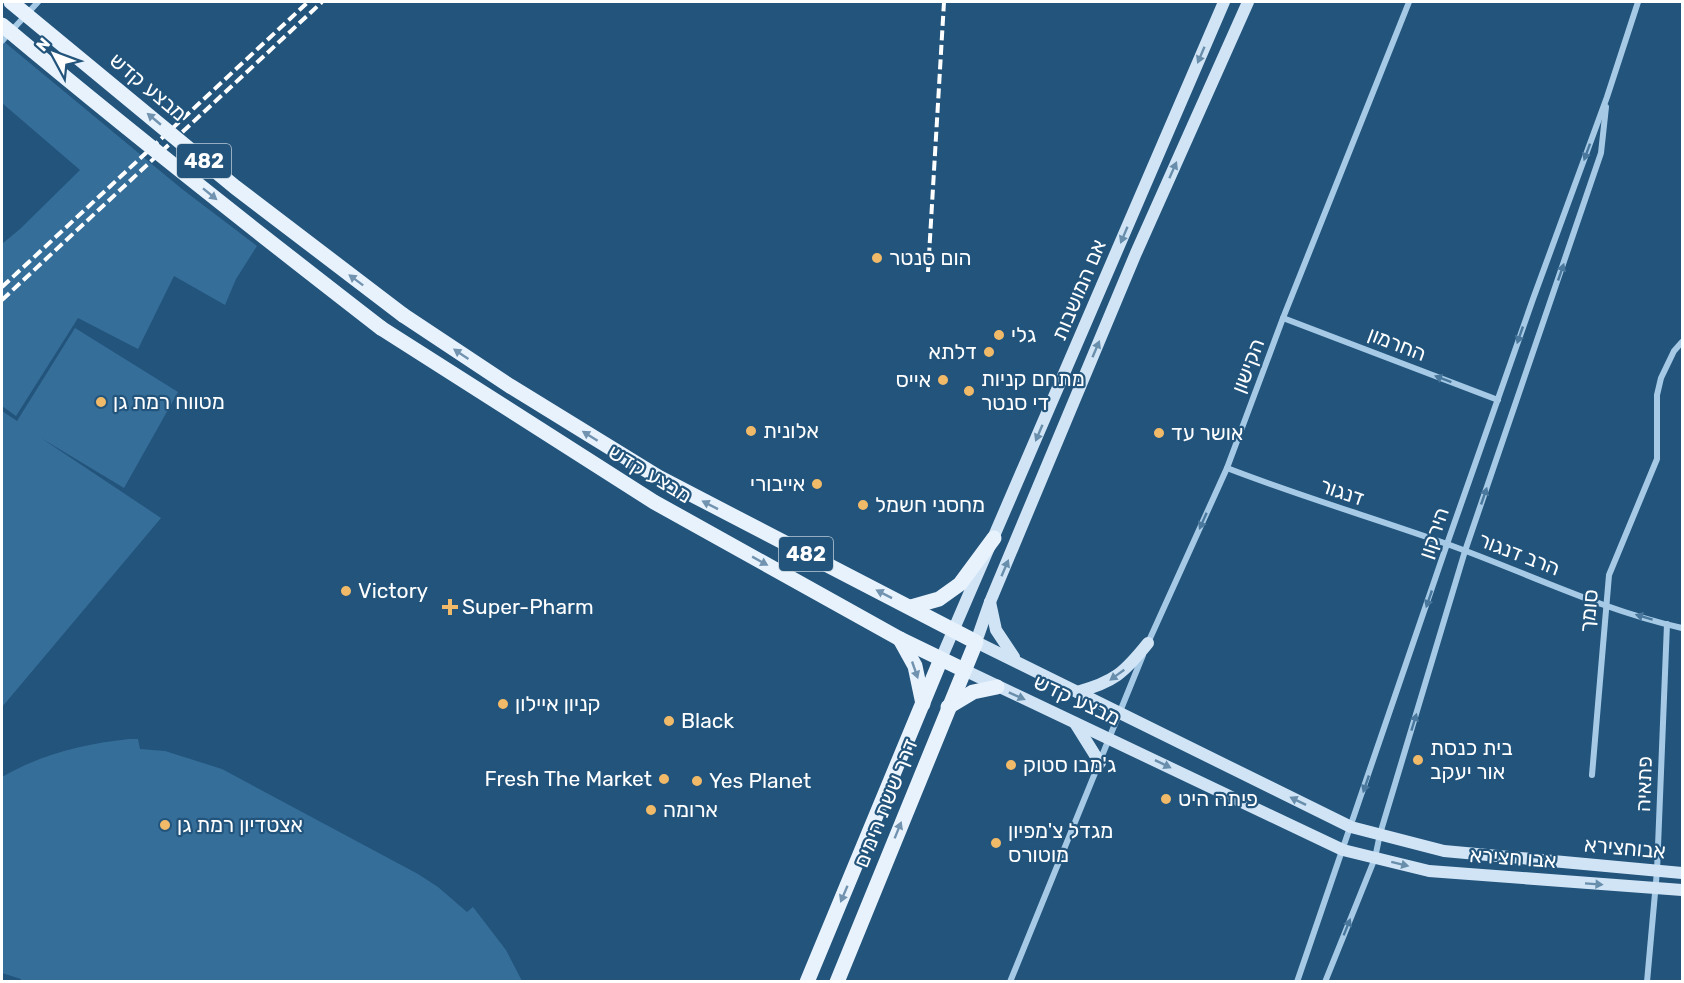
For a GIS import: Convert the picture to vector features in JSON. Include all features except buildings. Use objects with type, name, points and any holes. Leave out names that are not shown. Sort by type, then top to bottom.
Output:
[{"type":"main road","name":"מבצע קדש","points":[[11,2],[253,201],[403,315],[510,386],[658,477],[976,642]]},
{"type":"main road","name":"מבצע קדש","points":[[2,25],[101,108],[313,277],[397,340],[654,502],[900,639],[964,670]]},
{"type":"main road","points":[[911,608],[939,599],[960,584],[994,538]]},
{"type":"main road","points":[[900,639],[915,666],[923,704]]},
{"type":"main road","name":"דרך ששת הימים","points":[[837,981],[976,642]]},
{"type":"main road","name":"דרך ששת הימים","points":[[807,981],[941,659]]},
{"type":"main road","points":[[948,707],[973,692],[998,687]]},
{"type":"street","points":[[2,41],[38,2]]},
{"type":"street","name":"אם המושבות","points":[[941,659],[1224,2]]},
{"type":"street","name":"אם המושבות","points":[[976,642],[990,602],[1136,253],[1248,2]]},
{"type":"street","name":"הקישון","points":[[1010,981],[1148,643],[1227,468],[1283,318],[1409,2]]},
{"type":"street","name":"הירקון","points":[[1297,981],[1447,544],[1607,97],[1638,2]]},
{"type":"street","name":"הירקון","points":[[1325,981],[1375,858],[1380,834],[1465,551],[1601,153],[1607,97]]},
{"type":"street","name":"החרמון","points":[[1283,318],[1498,400]]},
{"type":"street","name":"סומך","points":[[1593,775],[1609,575],[1657,459],[1657,395],[1661,378],[1674,351],[1683,342]]},
{"type":"street","name":"דנגור","points":[[1227,468],[1273,486],[1447,544]]},
{"type":"street","name":"הרב דנגור","points":[[1447,544],[1606,605],[1683,628]]},
{"type":"street","points":[[990,602],[996,630],[1004,645],[1017,660]]},
{"type":"street","name":"פתאיה","points":[[1647,981],[1656,889],[1667,624]]},
{"type":"street","name":"מבצע קדש","points":[[976,642],[1017,660],[1351,827]]},
{"type":"street","points":[[1077,692],[1104,685],[1129,666],[1148,643]]},
{"type":"street","name":"מבצע קדש","points":[[964,670],[1343,850]]},
{"type":"street","points":[[1074,722],[1100,763]]},
{"type":"street","name":"אבוחצירא","points":[[1351,827],[1444,850],[1683,873]]},
{"type":"street","name":"אבו חצירא","points":[[1343,850],[1429,871],[1683,890]]},
{"type":"shaded area","points":[[2,40],[182,189],[257,246],[236,279],[225,305],[174,276],[138,349],[78,318],[16,416],[2,406],[2,244],[80,170],[2,103]]},
{"type":"shaded area","points":[[75,328],[178,392],[124,488],[41,438],[161,518],[2,707],[2,411],[17,421]]},
{"type":"shaded area","name":"אצטדיון רמת גן","points":[[138,739],[140,749],[165,751],[222,769],[418,874],[438,887],[467,912],[473,907],[506,950],[522,981],[20,982],[21,979],[2,973],[2,777],[32,762],[63,751]]},
{"type":"railway","points":[[2,287],[308,2]]},
{"type":"railway","points":[[2,300],[322,2]]},
{"type":"railway","points":[[928,272],[944,2]]},
{"type":"place","name":"הום סנטר","points":[[877,258]]},
{"type":"place","name":"גלי","points":[[999,335]]},
{"type":"place","name":"דלתא","points":[[989,352]]},
{"type":"place","name":"אייס","points":[[943,380]]},
{"type":"place","name":"מתחם קניות די סנטר","points":[[969,391]]},
{"type":"place","name":"מטווח רמת גן","points":[[101,402]]},
{"type":"place","name":"אלונית","points":[[751,431]]},
{"type":"place","name":"אושר עד","points":[[1159,433]]},
{"type":"place","name":"אייבורי","points":[[817,484]]},
{"type":"place","name":"מחסני חשמל","points":[[863,505]]},
{"type":"place","name":"Victory","points":[[346,591]]},
{"type":"place","name":"Super-Pharm","points":[[450,607]]},
{"type":"place","name":"קניון איילון","points":[[503,704]]},
{"type":"place","name":"Black","points":[[669,721]]},
{"type":"place","name":"בית כנסת אור יעקב","points":[[1418,760]]},
{"type":"place","name":"ג'מבו סטוק","points":[[1011,765]]},
{"type":"place","name":"Fresh The Market","points":[[664,779]]},
{"type":"place","name":"Yes Planet","points":[[697,781]]},
{"type":"place","name":"פיתה היט","points":[[1166,799]]},
{"type":"place","name":"ארומה","points":[[651,810]]},
{"type":"place","name":"אצטדיון רמת גן","points":[[165,825]]},
{"type":"place","name":"מגדל צ'מפיון מוטורס","points":[[996,843]]}]
